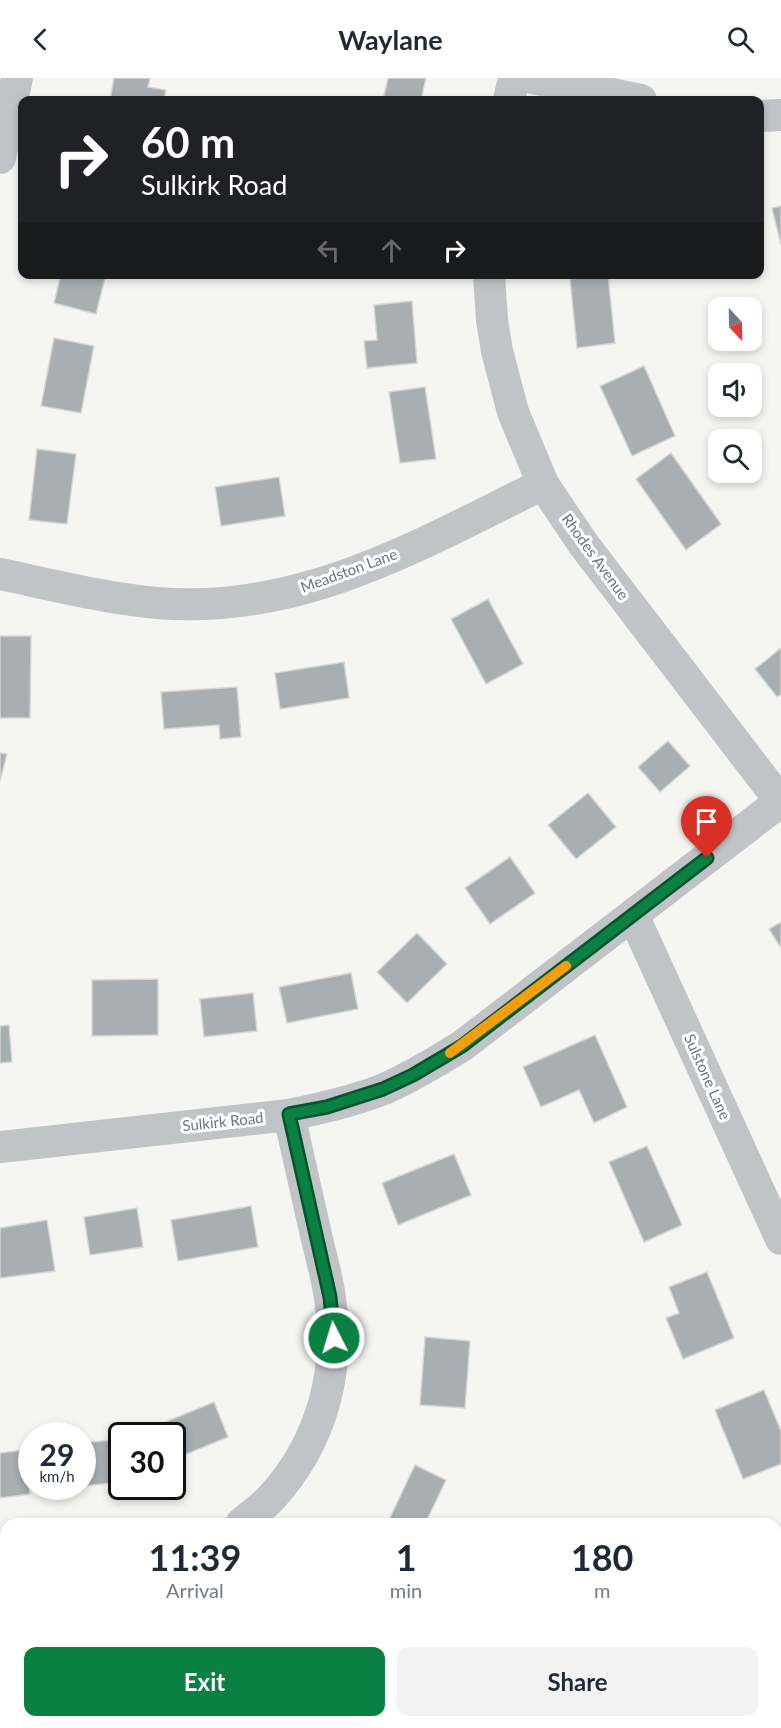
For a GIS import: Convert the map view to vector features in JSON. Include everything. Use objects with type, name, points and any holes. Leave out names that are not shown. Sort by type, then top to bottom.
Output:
[{"type":"street","points":[[0,158],[16,78]]},
{"type":"street","points":[[510,96],[514,78]]},
{"type":"street","points":[[533,78],[621,96]]},
{"type":"street","points":[[764,116],[781,115]]},
{"type":"street","name":"Rhodes Avenue","points":[[489,279],[497,351],[513,412],[543,484],[584,545],[781,801]]},
{"type":"street","name":"Meadston Lane","points":[[0,574],[110,597],[159,603],[210,603],[263,598],[323,584],[380,563],[543,484]]},
{"type":"street","name":"Sulkirk Road","points":[[0,1147],[289,1114],[327,1107],[383,1089],[413,1075],[462,1046],[781,801]]},
{"type":"street","name":"Sulstone Lane","points":[[633,915],[781,1239]]},
{"type":"street","points":[[248,1518],[283,1484],[306,1451],[326,1400],[333,1359],[334,1338],[330,1297],[289,1114]]},
{"type":"building","points":[[114,78],[150,78],[148,87],[166,90],[165,96],[111,96]]},
{"type":"building","points":[[388,78],[426,78],[422,96],[384,96]]},
{"type":"building","points":[[781,206],[781,245],[772,208]]},
{"type":"building","points":[[60,279],[105,279],[96,314],[54,303]]},
{"type":"building","points":[[570,279],[608,279],[615,343],[577,348]]},
{"type":"building","points":[[412,301],[417,363],[367,368],[364,341],[377,340],[374,305]]},
{"type":"building","points":[[54,338],[94,346],[81,413],[41,406]]},
{"type":"building","points":[[644,366],[675,436],[632,456],[600,386]]},
{"type":"building","points":[[425,387],[436,459],[400,463],[389,392]]},
{"type":"building","points":[[37,449],[76,454],[67,524],[29,520]]},
{"type":"building","points":[[671,453],[721,524],[686,550],[636,479]]},
{"type":"building","points":[[279,477],[285,516],[221,526],[215,487]]},
{"type":"building","points":[[488,599],[523,664],[486,684],[451,619]]},
{"type":"building","points":[[0,636],[31,636],[30,718],[0,718]]},
{"type":"building","points":[[781,648],[781,694],[777,697],[755,669]]},
{"type":"building","points":[[344,662],[349,698],[280,709],[275,673]]},
{"type":"building","points":[[237,687],[241,737],[220,739],[219,725],[164,729],[161,692]]},
{"type":"building","points":[[668,741],[690,766],[660,792],[638,767]]},
{"type":"building","points":[[0,753],[7,754],[0,781]]},
{"type":"building","points":[[588,793],[616,827],[576,859],[548,825]]},
{"type":"building","points":[[510,857],[535,893],[490,924],[465,888]]},
{"type":"building","points":[[781,922],[781,948],[769,929]]},
{"type":"building","points":[[417,933],[447,964],[407,1003],[377,972]]},
{"type":"building","points":[[351,973],[358,1009],[287,1023],[279,987]]},
{"type":"building","points":[[158,979],[158,1035],[92,1036],[92,980]]},
{"type":"building","points":[[253,993],[257,1031],[204,1037],[200,999]]},
{"type":"building","points":[[9,1025],[12,1062],[0,1063],[0,1026]]},
{"type":"building","points":[[595,1035],[627,1107],[594,1123],[579,1090],[541,1107],[523,1067]]},
{"type":"building","points":[[647,1146],[682,1225],[644,1242],[609,1162]]},
{"type":"building","points":[[454,1154],[471,1195],[398,1225],[382,1183]]},
{"type":"building","points":[[251,1206],[258,1247],[178,1261],[171,1220]]},
{"type":"building","points":[[137,1208],[143,1247],[90,1255],[84,1217]]},
{"type":"building","points":[[47,1220],[55,1271],[0,1278],[0,1228]]},
{"type":"building","points":[[707,1272],[734,1338],[683,1359],[666,1318],[679,1313],[669,1287]]},
{"type":"building","points":[[425,1337],[470,1341],[465,1408],[420,1405]]},
{"type":"building","points":[[764,1390],[781,1431],[781,1464],[743,1479],[715,1410]]},
{"type":"building","points":[[214,1402],[228,1437],[186,1454],[186,1422],[166,1422]]},
{"type":"building","points":[[108,1440],[108,1483],[96,1485],[96,1442]]},
{"type":"building","points":[[18,1451],[18,1496],[0,1498],[0,1453]]},
{"type":"building","points":[[415,1465],[446,1480],[428,1518],[390,1518]]},
{"type":"slow traffic","points":[[450,1053],[566,966]]},
{"type":"route","points":[[334,1338],[330,1297],[289,1114],[327,1107],[383,1089],[413,1075],[462,1046],[707,858]]}]
